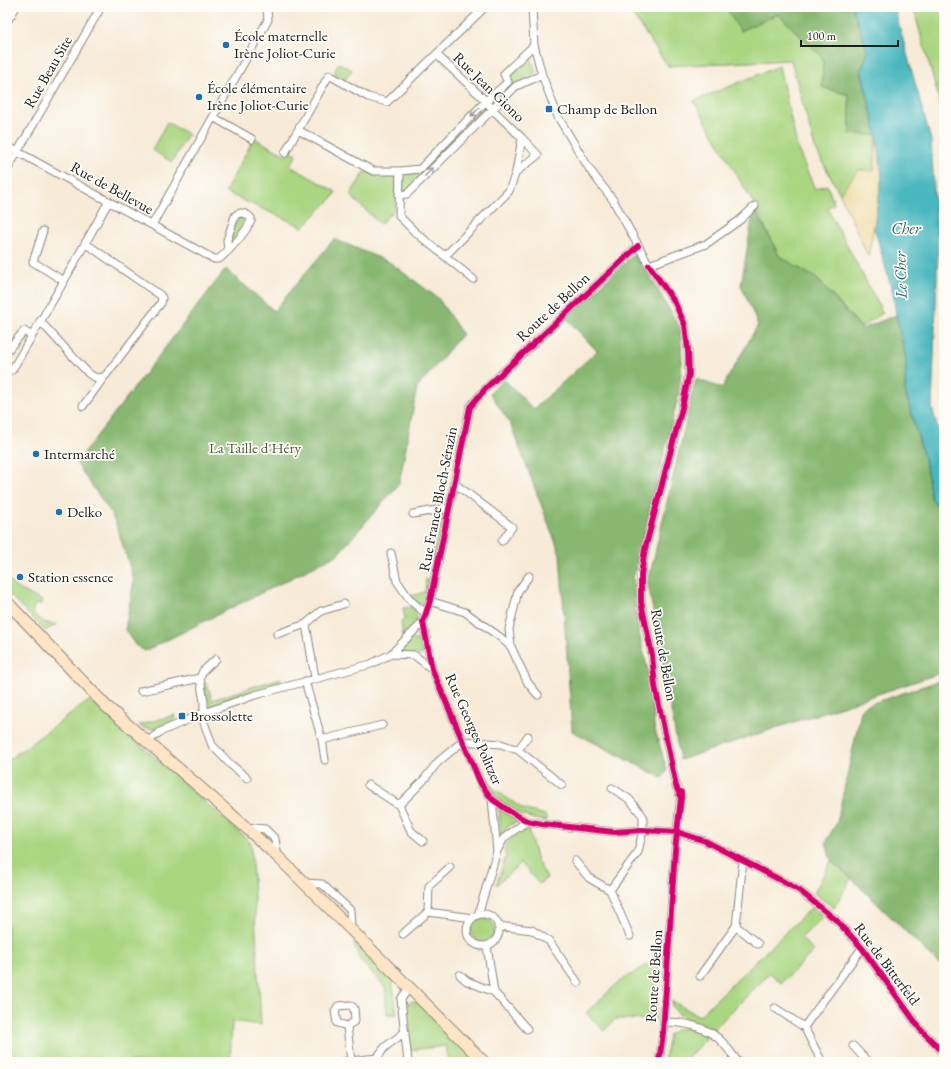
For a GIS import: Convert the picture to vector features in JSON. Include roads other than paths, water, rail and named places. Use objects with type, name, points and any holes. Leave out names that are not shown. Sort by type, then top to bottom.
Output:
[{"type":"main road","points":[[7,602],[106,706],[148,741],[278,857],[484,1062]]},
{"type":"street","points":[[7,22],[16,7]]},
{"type":"street","name":"Rue Beau Site","points":[[7,170],[101,7]]},
{"type":"street","points":[[285,153],[329,75],[368,97],[387,102],[485,7]]},
{"type":"street","name":"Route de Bellon","points":[[532,7],[534,45],[552,104],[590,170],[613,200],[649,265],[675,303],[685,325],[689,374],[682,408],[645,549],[641,575],[641,602],[652,655],[655,686],[676,786],[681,798],[677,832],[664,1022],[658,1062]]},
{"type":"street","points":[[152,225],[268,20],[267,9]]},
{"type":"street","points":[[513,89],[504,74],[534,45]]},
{"type":"street","name":"Rue Jean Giono","points":[[437,55],[486,101],[492,109],[538,155],[516,172]]},
{"type":"street","points":[[399,195],[407,194],[516,86],[542,75]]},
{"type":"street","points":[[298,130],[373,171],[420,169],[486,101],[508,82]]},
{"type":"street","points":[[213,117],[252,139]]},
{"type":"street","name":"Rue Jean Giono","points":[[445,256],[509,191],[516,172],[522,138]]},
{"type":"street","name":"Rue de Bellevue","points":[[7,146],[109,201],[204,255],[214,259],[219,259],[228,251]]},
{"type":"street","points":[[400,171],[399,216],[473,279]]},
{"type":"street","points":[[7,367],[12,370],[109,201]]},
{"type":"street","points":[[649,265],[706,244],[740,220],[755,206]]},
{"type":"street","points":[[237,213],[247,214],[251,218],[251,221],[247,229],[228,251],[227,240],[235,216],[237,213]]},
{"type":"street","points":[[43,231],[33,262],[64,280]]},
{"type":"street","points":[[82,406],[161,303],[162,298],[85,243]]},
{"type":"street","name":"Route de Bellon","points":[[486,386],[638,246]]},
{"type":"street","points":[[40,321],[88,373],[93,377],[104,377]]},
{"type":"street","points":[[7,351],[24,331],[32,336]]},
{"type":"street","name":"Rue France Bloch-Sérazin","points":[[423,622],[430,602],[470,407],[486,386]]},
{"type":"street","name":"Rue France Bloch-Sérazin","points":[[454,483],[512,527],[502,541]]},
{"type":"street","name":"Rue France Bloch-Sérazin","points":[[413,514],[449,508]]},
{"type":"street","name":"Rue France Bloch-Sérazin","points":[[391,553],[397,581],[410,600],[425,613]]},
{"type":"street","points":[[529,576],[518,591],[509,629],[511,647],[528,683],[538,695]]},
{"type":"street","points":[[430,602],[465,612],[500,637],[511,647]]},
{"type":"street","points":[[277,634],[306,624],[321,611],[344,604]]},
{"type":"street","points":[[148,741],[160,732],[202,714],[255,695],[371,664],[391,654],[423,622]]},
{"type":"street","name":"Rue Georges Politzer","points":[[423,622],[432,669],[481,784],[492,799],[509,811],[528,821],[542,824],[614,832],[643,830],[677,832]]},
{"type":"street","points":[[306,624],[315,678]]},
{"type":"street","points":[[500,637],[509,629]]},
{"type":"street","points":[[391,654],[414,655],[432,669]]},
{"type":"street","points":[[216,659],[203,671],[200,678],[204,702],[202,714],[212,744],[230,764],[247,778]]},
{"type":"street","points":[[141,691],[200,678]]},
{"type":"street","points":[[305,681],[322,740],[325,760]]},
{"type":"street","points":[[322,740],[382,726]]},
{"type":"street","name":"Rue Georges Politzer","points":[[518,750],[528,736]]},
{"type":"street","name":"Rue Georges Politzer","points":[[399,804],[422,782],[438,762],[463,741],[501,744],[518,750],[562,785]]},
{"type":"street","points":[[368,785],[399,804],[411,831],[423,841]]},
{"type":"street","points":[[610,890],[638,852],[643,830],[643,816],[629,799],[612,788]]},
{"type":"street","points":[[492,799],[497,851]]},
{"type":"street","points":[[403,934],[428,912],[475,916],[485,914],[493,918],[498,926],[499,931],[496,940],[487,946],[476,945],[468,938],[467,927],[475,916],[497,851],[504,838],[528,821]]},
{"type":"street","name":"Rue de Bitterfeld","points":[[677,832],[704,841],[800,891],[836,920],[862,948],[910,1016],[944,1053]]},
{"type":"street","points":[[700,976],[736,926],[743,860]]},
{"type":"street","points":[[575,861],[589,878],[610,890],[630,936]]},
{"type":"street","points":[[428,912],[429,886],[450,867]]},
{"type":"street","points":[[498,926],[532,930],[549,941],[578,983]]},
{"type":"street","points":[[736,926],[758,944]]},
{"type":"street","points":[[487,946],[494,992]]},
{"type":"street","points":[[804,1026],[862,948]]},
{"type":"street","points":[[460,975],[467,981],[494,992],[527,1029]]},
{"type":"street","points":[[408,1062],[401,999],[409,988]]},
{"type":"street","points":[[775,1008],[804,1026],[822,1062]]},
{"type":"street","points":[[664,1022],[681,1023],[701,1028],[718,1038],[738,1062]]},
{"type":"street","points":[[347,1026],[351,1061]]},
{"type":"street","points":[[342,1062],[376,1060],[385,1047],[404,1032]]},
{"type":"street","points":[[853,1046],[868,1062]]},
{"type":"water","name":"Cher","points":[[852,7],[894,7],[931,140],[938,253],[932,407],[944,452],[944,514],[931,498],[926,465],[905,391],[906,358],[896,315],[893,294],[874,227],[882,176],[877,135],[861,70],[868,52]]},
{"type":"place","name":"École maternelle Irène Joliot-Curie","points":[[226,45]]},
{"type":"place","name":"École élémentaire Irène Joliot-Curie","points":[[199,97]]},
{"type":"place","name":"Champ de Bellon","points":[[549,109]]},
{"type":"place","name":"Intermarché","points":[[36,454]]},
{"type":"place","name":"Delko","points":[[59,512]]},
{"type":"place","name":"Station essence","points":[[20,577]]},
{"type":"place","name":"Brossolette","points":[[182,716]]},
{"type":"water label","name":"Le Cher","points":[[900,275]]},
{"type":"park label","name":"La Taille d'Héry","points":[[255,448]]}]
